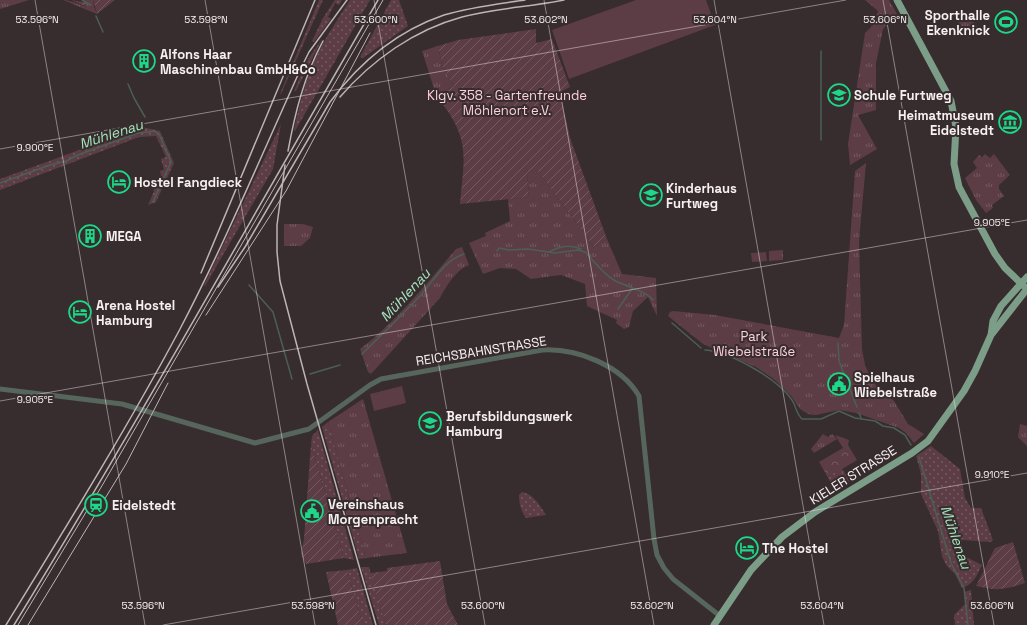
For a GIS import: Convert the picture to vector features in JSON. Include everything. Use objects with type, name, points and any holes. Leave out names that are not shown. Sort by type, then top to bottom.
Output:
[{"type":"main road","points":[[896,0],[951,101],[956,122],[954,164],[959,187],[994,254],[1005,268],[1027,289]]},
{"type":"main road","name":"KIELER STRASSE","points":[[714,625],[751,570],[782,537],[815,512],[912,453],[928,441],[964,391],[975,371],[991,335],[997,312],[1020,283],[1027,277]]},
{"type":"main road","name":"KIELER STRASSE","points":[[991,335],[1027,289]]},
{"type":"street","name":"REICHSBAHNSTRASSE","points":[[0,389],[110,402],[176,418],[255,443],[309,429],[370,385],[381,379],[542,350],[560,351],[592,359],[624,377],[634,387],[639,396],[654,539],[660,562],[672,579],[720,616]]},
{"type":"green space","points":[[0,0],[29,0],[0,9]]},
{"type":"green space","points":[[63,0],[71,1],[86,7],[94,7],[97,14]]},
{"type":"green space","points":[[71,0],[83,2],[83,0],[93,0],[94,7],[89,8]]},
{"type":"green space","points":[[93,0],[115,0],[97,14]]},
{"type":"green space","points":[[319,0],[323,0],[280,94]]},
{"type":"green space","points":[[335,0],[342,0],[339,5],[335,3],[328,17],[331,19],[314,42],[312,41],[323,18]]},
{"type":"green space","points":[[350,0],[370,0],[295,131],[298,112],[308,76],[315,59],[327,36]]},
{"type":"green space","points":[[391,0],[399,0],[408,26],[363,58],[360,57]]},
{"type":"green space","points":[[636,0],[706,0],[715,25],[569,79],[552,30]]},
{"type":"green space","points":[[865,0],[889,0],[897,14],[883,29],[876,63],[876,110],[858,115],[877,149],[850,165],[848,144],[865,33],[873,25],[878,11]]},
{"type":"green space","points":[[970,17],[978,28],[969,38],[958,23]]},
{"type":"green space","name":"Klgv. 358 - Gartenfreunde Möhlenort e.V.","points":[[536,29],[536,43],[552,39],[570,87],[560,92],[570,138],[607,239],[594,247],[537,170],[527,173],[529,197],[460,204],[464,158],[463,146],[455,123],[436,95],[454,86],[442,65],[438,46],[458,40]]},
{"type":"green space","points":[[322,39],[296,91],[294,91],[308,59]]},
{"type":"green space","points":[[438,46],[442,65],[454,86],[436,95],[422,51]]},
{"type":"green space","points":[[281,124],[273,169],[205,286],[204,285]]},
{"type":"green space","points":[[142,127],[160,131],[174,163],[156,202],[148,205],[154,191],[153,186],[156,187],[158,183],[155,181],[160,180],[160,171],[164,170],[161,159],[166,157],[156,136],[139,137],[0,190],[0,179]]},
{"type":"green space","points":[[985,154],[990,158],[994,154],[1010,175],[999,185],[999,189],[1004,196],[992,205],[993,208],[986,213],[976,200],[965,178],[977,168],[973,162],[979,155],[982,157]]},
{"type":"green space","name":"Park Wiebelstraße","points":[[866,163],[859,241],[862,349],[865,365],[872,381],[894,401],[908,424],[924,434],[914,443],[906,433],[899,428],[856,413],[839,410],[816,415],[808,414],[800,409],[792,397],[775,380],[756,367],[703,344],[668,316],[670,312],[673,311],[715,315],[839,338],[844,325],[855,171]]},
{"type":"green space","points":[[537,170],[594,247],[607,239],[622,274],[656,278],[657,316],[648,297],[633,311],[629,327],[624,329],[616,323],[617,320],[587,306],[585,284],[561,275],[531,279],[516,269],[500,268],[483,274],[469,243],[486,236],[485,233],[510,221],[508,199],[529,197],[527,173]]},
{"type":"green space","points":[[284,224],[303,224],[313,227],[310,238],[301,246],[284,246]]},
{"type":"green space","points":[[462,247],[469,265],[456,275],[440,298],[371,374],[368,372],[360,349],[398,315],[456,249]]},
{"type":"green space","points":[[783,250],[783,260],[769,261],[769,251]]},
{"type":"green space","points":[[766,252],[767,261],[752,262],[751,253]]},
{"type":"green space","points":[[402,386],[406,403],[374,411],[370,394]]},
{"type":"green space","points":[[363,399],[407,553],[366,558],[328,422]]},
{"type":"green space","points":[[328,422],[366,558],[359,559],[322,427]]},
{"type":"green space","points":[[1020,424],[1027,426],[1027,446],[1018,437]]},
{"type":"green space","points":[[318,430],[354,560],[344,558],[311,444],[312,436]]},
{"type":"green space","points":[[823,434],[828,437],[832,434],[837,439],[814,453],[811,449]]},
{"type":"green space","points":[[835,435],[849,440],[848,445],[857,460],[842,469],[850,481],[844,484],[834,469],[826,474],[819,462],[843,448]]},
{"type":"green space","points":[[311,444],[344,558],[306,564],[301,554],[304,539]]},
{"type":"green space","points":[[931,446],[960,469],[965,498],[971,508],[981,508],[993,540],[991,542],[962,540],[962,555],[982,565],[977,576],[972,582],[962,588],[955,574],[946,565],[942,556],[938,531],[921,494],[921,474],[916,456]]},
{"type":"green space","points":[[834,468],[844,484],[834,489],[826,474]]},
{"type":"green space","points":[[522,492],[530,495],[539,504],[546,515],[526,518],[519,501],[519,495]]},
{"type":"green space","points":[[1013,542],[1025,583],[1001,589],[990,589],[976,586],[995,548]]},
{"type":"green space","points":[[440,561],[447,604],[458,625],[386,625],[370,573],[387,571],[387,568]]},
{"type":"green space","points":[[361,567],[369,567],[386,625],[379,625]]},
{"type":"green space","points":[[357,568],[373,625],[363,625],[347,570]]},
{"type":"green space","points":[[347,570],[363,625],[338,625],[326,572]]},
{"type":"green space","points":[[971,590],[974,625],[955,625],[954,615],[965,604],[964,592]]},
{"type":"waterway","points":[[82,0],[91,5]]},
{"type":"waterway","points":[[96,16],[103,32]]},
{"type":"waterway","points":[[821,51],[821,140]]},
{"type":"waterway","points":[[128,84],[145,117]]},
{"type":"waterway","name":"Mühlenau","points":[[0,183],[50,165],[66,161],[78,155],[138,133],[154,131],[159,134],[171,162],[153,202]]},
{"type":"waterway","points":[[549,252],[565,246],[581,249]]},
{"type":"waterway","name":"Mühlenau","points":[[497,251],[499,248],[509,250],[528,249],[555,253],[578,250],[585,252],[602,271],[610,277],[645,294],[653,300]]},
{"type":"waterway","name":"Mühlenau","points":[[362,354],[420,296],[445,266],[457,257],[464,254]]},
{"type":"waterway","name":"Mühlenau","points":[[249,285],[273,312],[292,379]]},
{"type":"waterway","points":[[618,309],[632,289]]},
{"type":"waterway","name":"Mühlenau","points":[[672,323],[701,348]]},
{"type":"waterway","points":[[838,343],[839,361],[857,407]]},
{"type":"waterway","name":"Mühlenau","points":[[705,350],[740,361],[776,383],[792,400],[798,414],[802,419],[821,419],[839,411],[855,418],[875,421],[883,426],[894,428],[905,435],[911,445]]},
{"type":"waterway","name":"Mühlenau","points":[[310,374],[340,365]]},
{"type":"waterway","name":"Mühlenau","points":[[859,413],[861,418]]},
{"type":"waterway","name":"Mühlenau","points":[[919,457],[951,563],[964,588],[968,625]]},
{"type":"tram line","points":[[18,625],[103,484],[383,0]]},
{"type":"tram line","points":[[206,315],[286,191],[370,33]]},
{"type":"tram line","points":[[28,625],[126,464],[168,383]]},
{"type":"railway","points":[[201,273],[315,0]]},
{"type":"railway","points":[[6,625],[95,478],[180,329],[197,297],[309,52],[347,0]]},
{"type":"railway","points":[[14,625],[153,392],[378,0]]},
{"type":"railway","points":[[218,287],[245,247],[330,102],[353,74],[395,39],[427,22],[454,12],[525,0]]},
{"type":"railway","points":[[340,97],[352,83],[380,59],[411,38],[427,30],[474,14],[564,0]]},
{"type":"railway","points":[[288,151],[305,81],[323,41]]},
{"type":"railway","points":[[285,165],[277,225],[277,252],[280,281],[307,384],[376,625]]},
{"type":"place","name":"Sporthalle Ekenknick","points":[[1006,22]]},
{"type":"place","name":"Alfons Haar Maschinenbau GmbH&Co","points":[[144,61]]},
{"type":"place","name":"Schule Furtweg","points":[[839,95]]},
{"type":"place","name":"Heimatmuseum Eidelstedt","points":[[1010,122]]},
{"type":"place","name":"Hostel Fangdieck","points":[[119,182]]},
{"type":"place","name":"Kinderhaus Furtweg","points":[[651,195]]},
{"type":"place","name":"MEGA","points":[[90,236]]},
{"type":"place","name":"Arena Hostel Hamburg","points":[[80,312]]},
{"type":"place","name":"Spielhaus Wiebelstraße","points":[[839,384]]},
{"type":"place","name":"Berufsbildungswerk Hamburg","points":[[430,423]]},
{"type":"place","name":"Eidelstedt","points":[[96,505]]},
{"type":"place","name":"Vereinshaus Morgenpracht","points":[[312,511]]},
{"type":"place","name":"The Hostel","points":[[747,548]]}]
